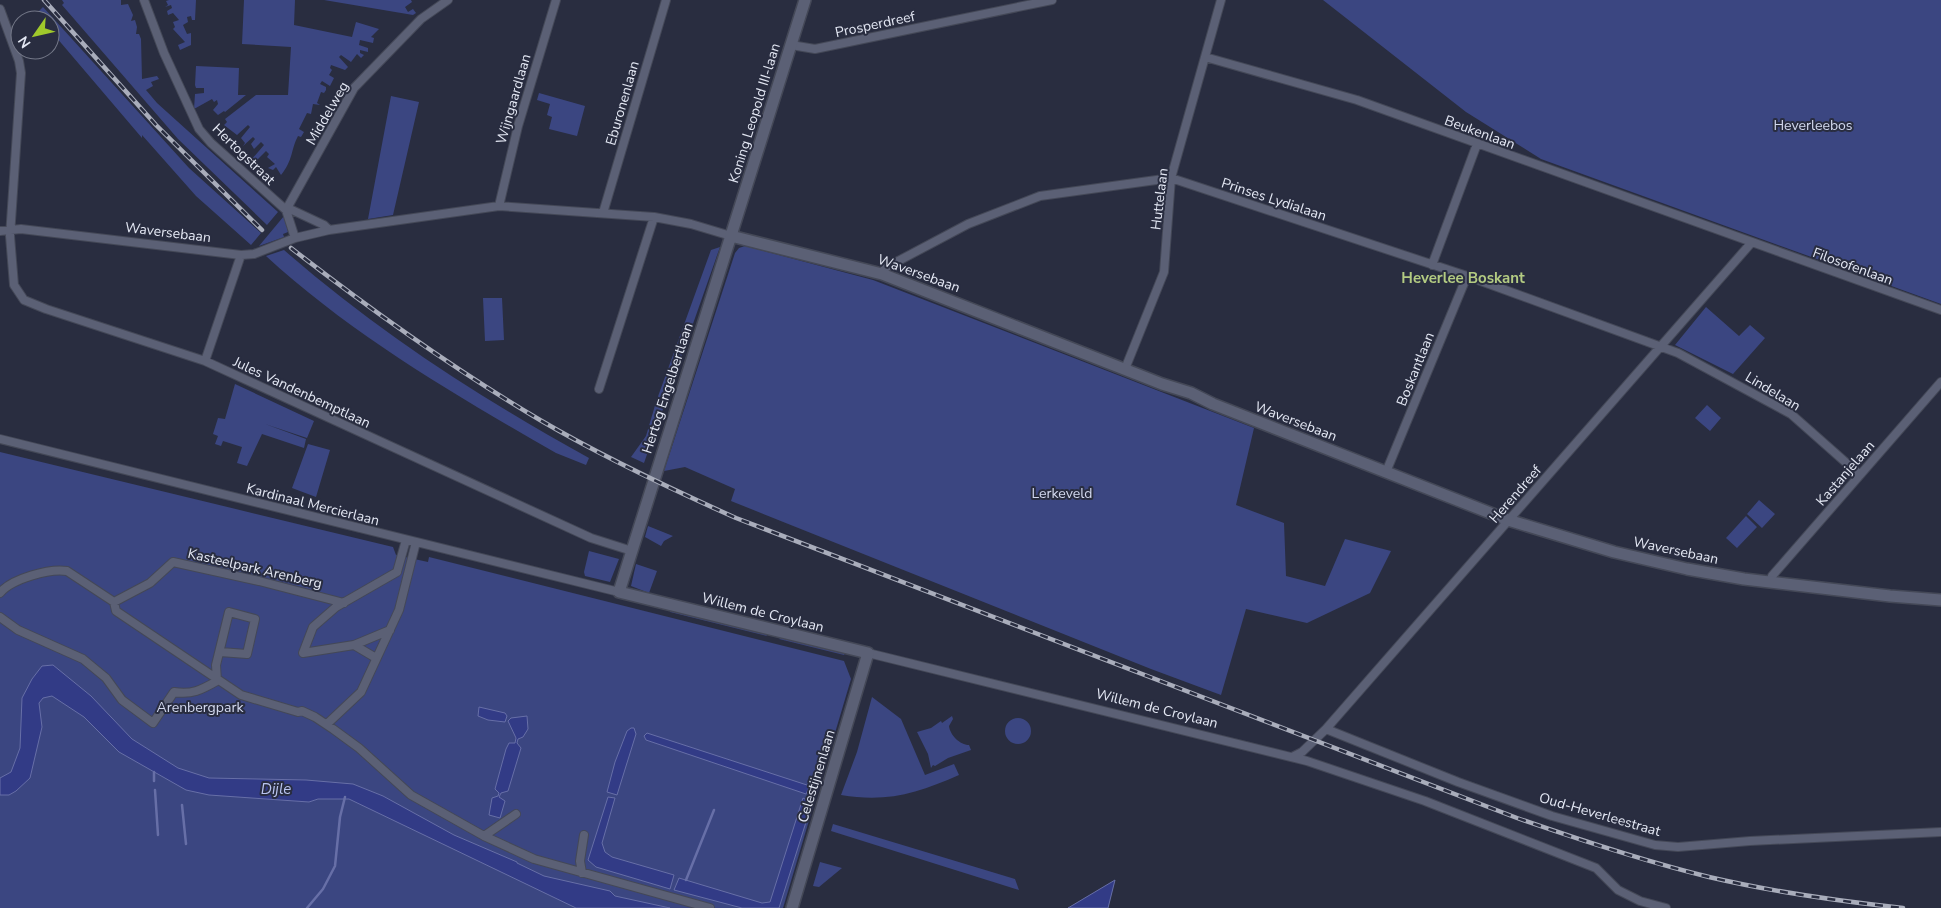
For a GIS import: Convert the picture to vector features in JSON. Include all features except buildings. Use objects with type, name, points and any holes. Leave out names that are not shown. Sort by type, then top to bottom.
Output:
[{"type":"street","name":"Hertogstraat","points":[[144,0],[164,53],[200,128],[211,143],[286,210]]},
{"type":"street","name":"Middelweg","points":[[286,210],[354,88],[421,19],[448,0]]},
{"type":"street","name":"Wijngaardlaan","points":[[499,206],[518,126],[556,0]]},
{"type":"street","name":"Eburonenlaan","points":[[603,213],[666,0]]},
{"type":"street","name":"Koning Leopold III-laan","points":[[731,236],[805,0]]},
{"type":"street","name":"Prosperdreef","points":[[791,45],[815,49],[1052,0]]},
{"type":"street","name":"Huttelaan","points":[[1125,369],[1164,272],[1172,178],[1221,0]]},
{"type":"street","name":"Jules Vandenbemptlaan","points":[[0,9],[2,19],[19,61],[21,73],[10,230],[14,285],[19,294],[30,304],[205,361],[591,538],[632,551]]},
{"type":"street","name":"Beukenlaan","points":[[1205,57],[1326,90],[1743,240]]},
{"type":"street","points":[[1432,265],[1477,144]]},
{"type":"street","name":"Prinses Lydialaan","points":[[882,274],[885,268],[968,224],[1040,196],[1172,178],[1467,276],[1662,347]]},
{"type":"street","name":"Waversebaan","points":[[0,231],[51,232],[241,255],[254,254],[295,238],[329,230],[499,206],[654,217],[691,224],[882,274],[1508,520],[1614,552],[1687,569],[1770,582],[1941,600]]},
{"type":"street","points":[[295,238],[286,210],[292,210],[324,224],[329,230]]},
{"type":"street","points":[[599,389],[654,217]]},
{"type":"street","name":"Hertog Engelbertlaan","points":[[619,592],[731,236]]},
{"type":"street","name":"Filosofenlaan","points":[[1743,240],[1941,310]]},
{"type":"street","name":"Herendreef","points":[[1292,757],[1302,752],[1326,729],[1508,520],[1755,244]]},
{"type":"street","points":[[205,361],[241,255]]},
{"type":"street","name":"Boskantlaan","points":[[1386,472],[1467,276]]},
{"type":"street","name":"Lindelaan","points":[[1662,347],[1696,361],[1791,414],[1860,475]]},
{"type":"street","name":"Kastanjelaan","points":[[1770,582],[1771,577],[1941,382]]},
{"type":"street","name":"Kardinaal Mercierlaan","points":[[0,439],[619,592]]},
{"type":"street","points":[[390,630],[354,645],[303,653],[313,627],[344,603],[398,572],[406,540]]},
{"type":"street","points":[[327,724],[361,692],[399,610],[416,542]]},
{"type":"street","name":"Kasteelpark Arenberg","points":[[114,602],[150,583],[173,562],[259,580],[344,603]]},
{"type":"street","points":[[0,593],[6,585],[59,570],[67,571],[114,602],[116,611],[217,681],[241,695],[298,712],[310,720],[318,720],[327,724],[359,748],[411,795],[484,836],[534,859],[710,908]]},
{"type":"street","points":[[398,572],[408,575]]},
{"type":"street","name":"Willem de Croylaan","points":[[619,592],[1292,757],[1425,801],[1596,868],[1618,890],[1640,900],[1666,908]]},
{"type":"street","points":[[217,681],[216,665],[229,612],[255,619],[247,654],[220,652]]},
{"type":"street","points":[[0,617],[18,630],[83,659],[106,678],[122,700],[153,723],[174,692],[197,693],[217,681]]},
{"type":"street","points":[[354,645],[376,658]]},
{"type":"street","name":"Celestijnenlaan","points":[[792,908],[868,653]]},
{"type":"street","name":"Oud-Heverleestraat","points":[[1326,729],[1458,782],[1555,817],[1655,845],[1678,847],[1750,841],[1941,832]]},
{"type":"street","points":[[484,836],[516,814]]},
{"type":"street","points":[[582,873],[580,862],[584,835]]},
{"type":"green space","points":[[62,0],[121,0],[121,5],[128,4],[133,15],[131,21],[135,20],[136,34],[139,34],[141,39],[142,79],[157,76],[159,79],[151,82],[153,86],[146,90],[157,103],[278,212],[267,225],[178,139],[62,5],[64,3]]},
{"type":"green space","points":[[196,0],[195,20],[192,20],[191,16],[187,17],[188,22],[183,25],[187,34],[191,33],[191,45],[180,50],[178,45],[185,42],[173,29],[175,27],[173,22],[179,20],[173,13],[168,15],[167,11],[172,8],[171,5],[165,7],[168,5],[166,1]]},
{"type":"green space","points":[[244,0],[295,0],[294,25],[352,37],[356,22],[379,29],[371,37],[374,38],[373,43],[360,40],[359,45],[368,48],[368,52],[360,50],[360,53],[364,55],[361,58],[357,54],[351,62],[341,55],[339,57],[348,67],[345,70],[331,65],[330,68],[332,70],[329,75],[334,78],[330,86],[322,81],[320,84],[326,87],[326,90],[324,93],[321,92],[317,103],[320,105],[313,104],[311,114],[307,113],[299,129],[304,132],[301,137],[298,136],[288,165],[281,175],[276,167],[273,170],[268,168],[275,164],[267,157],[269,154],[266,151],[255,162],[252,159],[264,145],[261,142],[254,149],[251,144],[255,139],[253,137],[243,146],[245,143],[241,138],[250,127],[248,125],[237,135],[224,125],[227,122],[225,119],[256,95],[288,95],[291,47],[242,44]]},
{"type":"green space","points":[[324,0],[411,0],[412,2],[405,7],[408,12],[413,9],[416,13],[413,15]]},
{"type":"green space","name":"Heverleebos","points":[[1323,0],[1941,0],[1941,304],[1541,159],[1466,112]]},
{"type":"green space","points":[[60,26],[189,168],[261,233],[251,245],[196,196],[142,135],[142,138],[60,42]]},
{"type":"green space","points":[[196,66],[239,68],[238,95],[246,95],[225,112],[218,115],[213,110],[218,104],[217,100],[214,102],[212,99],[194,109],[195,94],[204,93],[204,88],[196,88],[195,85]]},
{"type":"green space","points":[[539,93],[585,106],[577,136],[549,129],[552,117],[547,115],[550,104],[537,100]]},
{"type":"green space","points":[[391,96],[419,102],[393,215],[368,219]]},
{"type":"green space","points":[[284,216],[288,232],[283,234],[284,237],[259,246]]},
{"type":"green space","name":"Lerkeveld","points":[[745,246],[873,280],[1254,428],[1236,505],[1284,523],[1286,576],[1325,586],[1345,539],[1391,551],[1370,593],[1307,623],[1246,609],[1221,695],[1151,669],[731,501],[735,489],[685,467],[664,471],[735,253],[739,248]]},
{"type":"green space","points":[[720,247],[644,463],[631,457],[646,436],[656,402],[711,250]]},
{"type":"green space","points":[[284,250],[356,309],[431,362],[509,412],[589,458],[586,465],[556,453],[518,431],[443,386],[369,338],[299,285],[266,256]]},
{"type":"green space","points":[[483,298],[502,298],[504,340],[485,341]]},
{"type":"green space","points":[[1706,307],[1739,336],[1750,325],[1765,338],[1733,374],[1675,345]]},
{"type":"green space","points":[[235,384],[314,421],[307,438],[265,424],[306,439],[304,448],[262,434],[247,466],[237,463],[242,447],[223,441],[221,446],[215,444],[218,436],[213,434],[218,418],[225,419]]},
{"type":"green space","points":[[1707,405],[1721,418],[1710,431],[1695,418]]},
{"type":"green space","points":[[308,444],[330,450],[316,497],[292,488]]},
{"type":"green space","name":"Arenbergpark","points":[[0,452],[393,547],[396,555],[428,562],[429,557],[844,661],[851,679],[783,908],[0,908]]},
{"type":"green space","points":[[1759,500],[1775,514],[1762,528],[1747,514]]},
{"type":"green space","points":[[1746,516],[1757,527],[1737,548],[1726,538]]},
{"type":"green space","points":[[648,526],[673,536],[664,541],[661,546],[645,537]]},
{"type":"green space","points":[[589,551],[619,559],[610,582],[585,576],[584,572]]},
{"type":"green space","points":[[636,564],[657,571],[649,593],[631,586]]},
{"type":"green space","points":[[670,609],[765,633],[767,636],[670,612]]},
{"type":"green space","points":[[782,637],[845,653],[844,655],[779,639]]},
{"type":"green space","points":[[872,697],[901,719],[925,775],[954,764],[959,775],[930,787],[902,795],[873,798],[841,795],[857,752]]},
{"type":"green space","points":[[952,716],[953,719],[949,726],[951,733],[959,741],[969,745],[971,750],[948,758],[935,766],[933,765],[931,768],[928,754],[917,732],[931,728],[941,721],[942,723]]},
{"type":"green space","points":[[1018,718],[1027,722],[1031,731],[1027,740],[1018,744],[1009,740],[1005,731],[1009,722]]},
{"type":"green space","points":[[833,824],[1015,879],[1019,890],[831,831]]},
{"type":"green space","points":[[820,862],[842,868],[819,887],[813,886]]},
{"type":"water","name":"Dijle","points":[[53,665],[91,696],[132,739],[178,768],[209,778],[306,780],[353,784],[383,796],[454,835],[517,862],[544,876],[610,891],[615,896],[670,908],[576,908],[349,799],[318,799],[309,802],[209,795],[186,790],[119,752],[84,717],[52,696],[43,698],[39,703],[42,727],[30,778],[9,795],[0,795],[0,778],[11,772],[20,748],[22,698],[32,679],[42,666]]},
{"type":"water","points":[[479,707],[505,713],[507,716],[505,722],[488,720],[478,716]]},
{"type":"water","points":[[527,716],[528,729],[523,737],[518,739],[517,743],[521,748],[508,791],[501,793],[499,797],[505,801],[500,818],[489,815],[492,798],[498,796],[499,793],[495,789],[506,749],[509,743],[515,743],[516,738],[508,721],[511,718]]},
{"type":"water","points":[[634,728],[636,734],[617,795],[607,792],[615,762],[627,731]]},
{"type":"water","points":[[647,733],[810,786],[806,794],[646,740],[644,736]]},
{"type":"water","points":[[608,797],[615,798],[602,843],[605,852],[612,857],[674,875],[670,889],[596,867],[588,860]]},
{"type":"water","points":[[803,798],[812,803],[779,908],[742,908],[674,890],[679,878],[762,903],[770,902]]},
{"type":"water","points":[[1115,880],[1108,908],[1068,908]]},
{"type":"waterway","points":[[154,772],[154,781]]},
{"type":"waterway","points":[[155,790],[158,835]]},
{"type":"waterway","points":[[307,908],[323,889],[335,866],[340,817],[345,797]]},
{"type":"waterway","points":[[182,805],[186,844]]},
{"type":"waterway","points":[[686,880],[714,810]]},
{"type":"railway","points":[[44,0],[156,125],[262,230]]},
{"type":"railway","points":[[291,248],[412,338],[507,400],[564,434],[612,459],[661,484],[736,518],[1517,818],[1564,834],[1612,850],[1709,877],[1806,895],[1903,908]]},
{"type":"district","name":"Heverlee Boskant","points":[[1463,278]]}]
